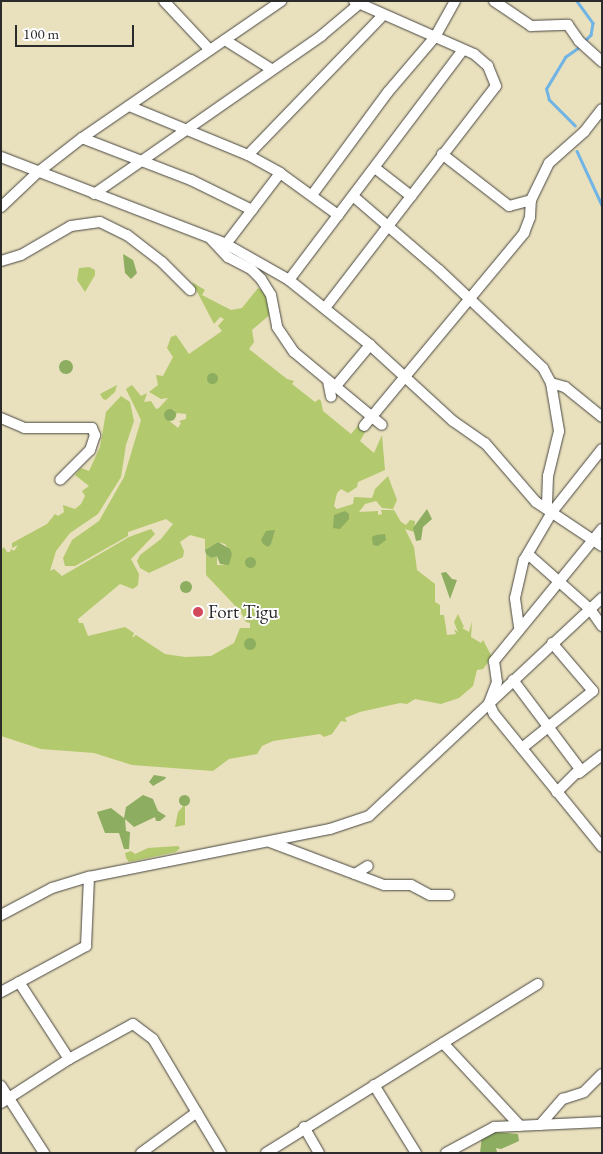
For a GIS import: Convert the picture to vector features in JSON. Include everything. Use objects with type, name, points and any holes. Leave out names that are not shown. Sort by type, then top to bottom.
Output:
[{"type":"street","points":[[164,1],[210,50]]},
{"type":"street","points":[[1,207],[37,173],[82,138],[281,1]]},
{"type":"street","points":[[312,195],[388,92],[435,37],[455,1]]},
{"type":"street","points":[[494,1],[531,26],[568,25],[579,41],[602,62]]},
{"type":"street","points":[[94,194],[137,161],[321,36],[356,3],[435,37],[462,51],[474,54],[488,66],[496,86],[442,154],[326,308]]},
{"type":"street","points":[[248,155],[383,15]]},
{"type":"street","points":[[225,40],[271,69]]},
{"type":"street","points":[[289,280],[462,51]]},
{"type":"street","points":[[129,106],[248,155],[280,173],[338,215]]},
{"type":"street","points":[[364,426],[524,233],[530,217],[531,200],[549,163],[584,132],[602,109]]},
{"type":"street","points":[[82,138],[137,161],[191,180],[252,210]]},
{"type":"street","points":[[442,154],[509,206],[531,200]]},
{"type":"street","points":[[1,157],[37,173],[226,244],[289,280],[370,344],[453,421],[485,443],[529,496],[602,546]]},
{"type":"street","points":[[375,168],[411,196]]},
{"type":"street","points":[[226,244],[280,173]]},
{"type":"street","points":[[353,196],[524,347],[551,383],[558,431],[548,476],[550,510]]},
{"type":"street","points":[[1,261],[22,255],[71,226],[100,222],[127,235],[162,262],[190,290]]},
{"type":"street","points":[[210,238],[228,256],[251,269],[261,278],[270,295],[276,327],[283,340],[382,425]]},
{"type":"street","points":[[331,397],[332,384],[370,344]]},
{"type":"street","points":[[551,383],[565,387],[602,417]]},
{"type":"street","points":[[1,418],[24,428],[92,428],[95,435],[90,450],[60,480]]},
{"type":"street","points":[[520,627],[515,598],[523,563],[529,556],[550,510],[602,449]]},
{"type":"street","points":[[602,529],[494,661],[497,682],[489,703],[494,714],[602,847]]},
{"type":"street","points":[[529,556],[557,583],[598,603]]},
{"type":"street","points":[[598,603],[602,626]]},
{"type":"street","points":[[1,915],[52,888],[89,877],[330,829],[369,816],[552,643],[598,603]]},
{"type":"street","points":[[522,748],[594,692],[552,643]]},
{"type":"street","points":[[513,680],[581,770]]},
{"type":"street","points":[[557,792],[581,770],[602,755]]},
{"type":"street","points":[[270,842],[384,886],[411,885],[430,895],[450,895]]},
{"type":"street","points":[[355,874],[368,866]]},
{"type":"street","points":[[1,992],[86,946],[89,877]]},
{"type":"street","points":[[19,982],[68,1060]]},
{"type":"street","points":[[266,1153],[538,984]]},
{"type":"street","points":[[5,1101],[68,1060],[133,1024],[153,1039],[221,1153]]},
{"type":"street","points":[[443,1043],[520,1126]]},
{"type":"street","points":[[540,1125],[563,1099],[584,1092],[602,1074]]},
{"type":"street","points":[[374,1085],[416,1153]]},
{"type":"street","points":[[1,1086],[5,1101],[44,1153]]},
{"type":"street","points":[[141,1153],[197,1112]]},
{"type":"street","points":[[446,1153],[494,1127],[602,1122]]},
{"type":"street","points":[[304,1128],[319,1153]]},
{"type":"green space","points":[[123,254],[133,260],[137,273],[131,279],[125,273]]},
{"type":"green space","points":[[89,267],[95,270],[95,275],[85,292],[77,280],[79,268]]},
{"type":"green space","points":[[192,282],[205,290],[202,295],[231,310],[242,308],[258,288],[265,292],[272,313],[252,330],[254,342],[249,349],[287,379],[294,381],[292,384],[315,402],[319,399],[323,411],[351,434],[360,423],[370,424],[360,441],[374,453],[382,435],[385,470],[358,482],[357,487],[348,493],[341,489],[337,493],[334,506],[337,509],[353,504],[354,497],[372,498],[375,489],[388,476],[397,500],[393,509],[382,508],[376,501],[365,504],[359,512],[378,511],[378,515],[382,514],[381,510],[394,510],[401,522],[406,525],[410,520],[415,521],[414,532],[405,529],[414,547],[417,570],[435,584],[435,602],[440,605],[440,615],[444,615],[447,635],[456,634],[454,629],[458,632],[454,622],[458,614],[464,627],[462,628],[469,632],[472,621],[471,637],[481,643],[483,640],[492,657],[483,669],[477,670],[473,686],[459,698],[441,704],[415,699],[407,704],[400,703],[360,712],[345,718],[347,722],[341,721],[332,734],[324,737],[320,734],[273,741],[262,746],[257,754],[229,759],[213,771],[132,765],[94,753],[41,749],[1,736],[1,550],[4,547],[7,552],[10,552],[11,549],[14,551],[18,545],[12,548],[12,543],[47,524],[55,514],[58,516],[64,512],[63,505],[75,509],[81,504],[85,496],[82,491],[89,486],[75,475],[81,468],[89,471],[100,447],[106,412],[121,396],[130,402],[134,421],[126,445],[121,477],[98,514],[70,533],[56,551],[50,571],[54,569],[62,576],[129,537],[151,529],[155,534],[131,559],[139,574],[138,585],[133,589],[120,584],[78,619],[79,623],[83,623],[88,636],[125,627],[134,633],[132,638],[136,635],[165,654],[185,657],[211,656],[234,643],[240,628],[250,628],[250,623],[246,622],[241,612],[206,575],[206,554],[211,558],[217,555],[217,565],[223,565],[232,554],[225,544],[218,542],[205,550],[205,539],[190,535],[180,542],[184,551],[183,557],[149,573],[140,568],[137,561],[140,555],[161,539],[173,524],[166,519],[128,532],[128,536],[75,566],[65,566],[63,558],[72,540],[99,521],[124,477],[141,420],[126,389],[132,385],[141,396],[147,393],[144,402],[151,401],[156,409],[159,408],[168,398],[161,399],[149,392],[158,385],[156,375],[163,376],[173,357],[167,348],[171,337],[176,335],[189,354],[222,331],[218,326],[224,319],[220,317],[214,324]],"holes":[[[174,409],[175,417],[177,413],[186,414],[186,419],[179,421],[181,423],[178,428],[166,418]]]},
{"type":"green space","points":[[66,360],[71,362],[73,367],[71,372],[66,374],[61,372],[59,367],[61,362]]},
{"type":"green space","points":[[212,372],[218,378],[212,384],[206,378]]},
{"type":"green space","points":[[117,385],[115,392],[106,400],[103,399],[100,394]]},
{"type":"green space","points":[[172,409],[175,410],[175,420],[168,421],[165,420],[164,413],[165,410]]},
{"type":"green space","points":[[427,509],[432,519],[423,527],[421,540],[416,541],[413,528]]},
{"type":"green space","points":[[345,511],[349,514],[349,519],[340,529],[333,528],[334,515]]},
{"type":"green space","points":[[275,530],[271,544],[268,547],[263,544],[261,540],[266,531]]},
{"type":"green space","points":[[385,534],[386,540],[378,546],[373,545],[372,537]]},
{"type":"green space","points":[[218,542],[230,549],[232,554],[229,565],[220,564],[217,556],[211,558],[206,554],[205,550]]},
{"type":"green space","points":[[250,556],[256,562],[250,568],[244,562]]},
{"type":"green space","points":[[446,572],[452,579],[457,580],[450,599],[441,573]]},
{"type":"green space","points":[[184,581],[188,581],[192,587],[188,593],[184,593],[180,589],[180,585]]},
{"type":"green space","points":[[250,638],[256,644],[250,650],[244,644]]},
{"type":"green space","points":[[154,775],[166,777],[153,786],[149,782]]},
{"type":"green space","points":[[184,794],[190,800],[184,806],[178,800]]},
{"type":"green space","points":[[143,795],[153,799],[158,811],[166,816],[160,821],[156,821],[155,817],[134,827],[125,819],[126,831],[130,832],[129,849],[124,849],[119,833],[105,833],[97,812],[111,808],[124,818],[126,807]]},
{"type":"green space","points":[[185,804],[185,825],[175,827],[178,812]]},
{"type":"green space","points":[[178,846],[180,848],[176,852],[129,862],[125,853],[131,851],[135,854],[148,848]]},
{"type":"green space","points":[[494,1132],[518,1134],[519,1141],[501,1149],[496,1148],[497,1152],[480,1153],[482,1135]]},
{"type":"waterway","points":[[577,1],[593,23],[591,35],[584,42]]},
{"type":"waterway","points":[[575,126],[549,100],[546,89],[565,57],[581,46]]},
{"type":"waterway","points":[[577,151],[602,205]]},
{"type":"place","name":"Fort Tigu","points":[[198,612]]}]
